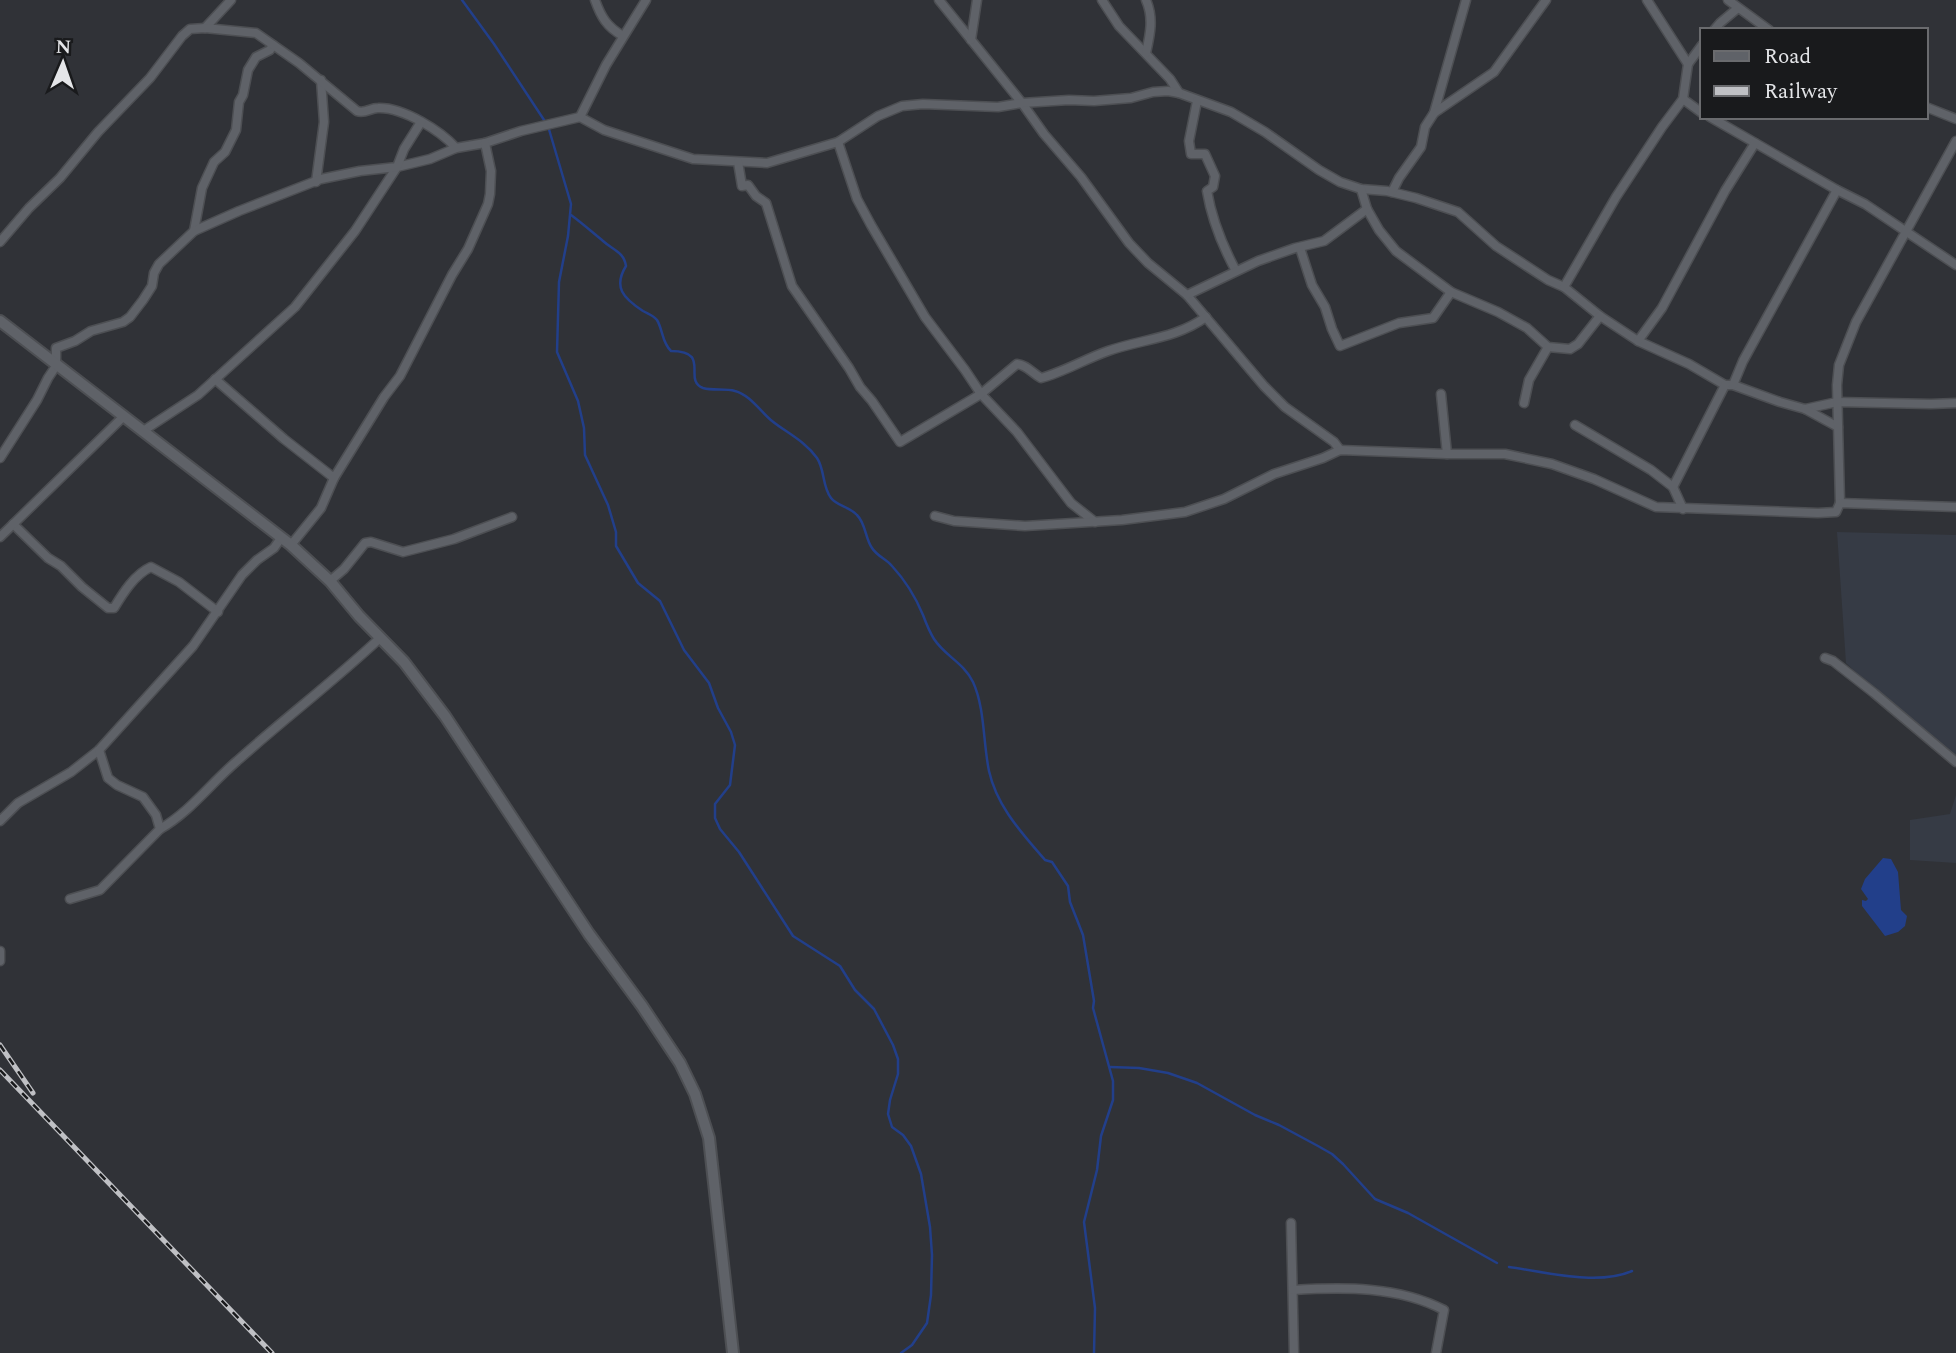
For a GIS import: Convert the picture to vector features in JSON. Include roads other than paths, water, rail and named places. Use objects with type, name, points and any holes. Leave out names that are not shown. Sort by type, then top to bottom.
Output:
[{"type":"street","points":[[205,28],[231,0]]},
{"type":"street","points":[[595,0],[610,29],[623,36]]},
{"type":"street","points":[[580,117],[606,65],[646,0]]},
{"type":"street","points":[[939,0],[1081,177],[1129,243],[1148,263],[1187,295],[1285,407],[1334,442],[1340,450]]},
{"type":"street","points":[[971,40],[977,0]]},
{"type":"street","points":[[1102,0],[1119,26],[1170,79],[1178,93]]},
{"type":"street","points":[[1146,0],[1151,25],[1146,53]]},
{"type":"street","points":[[1392,192],[1421,147],[1425,127],[1434,113],[1466,0]]},
{"type":"street","points":[[1434,113],[1494,72],[1546,0]]},
{"type":"street","points":[[1647,0],[1688,64]]},
{"type":"street","points":[[1728,0],[1766,28]]},
{"type":"street","points":[[1716,28],[1738,8]]},
{"type":"street","points":[[0,242],[150,78],[190,29],[256,33],[321,80],[357,111],[362,113],[379,108],[400,113],[421,122],[457,148]]},
{"type":"street","points":[[194,231],[202,188],[214,162],[225,152],[236,130],[239,102],[248,70],[256,57],[270,50],[273,45]]},
{"type":"street","points":[[1564,287],[1616,197],[1683,99],[1688,64],[1700,48]]},
{"type":"street","points":[[316,181],[324,122],[321,80]]},
{"type":"street","points":[[0,458],[56,366],[56,348],[91,331],[123,322],[136,311],[152,286],[153,273],[159,264],[194,231],[316,181],[360,171],[397,167],[430,159],[457,148],[580,117],[604,130],[692,159],[767,163],[838,142],[878,116],[902,106],[983,107],[1120,99],[1168,91],[1231,112],[1340,182],[1440,204],[1458,212],[1496,246],[1548,280],[1564,287],[1600,316],[1638,341],[1729,385],[1805,409],[1838,427]]},
{"type":"street","points":[[1683,99],[1700,112]]},
{"type":"street","points":[[1197,101],[1189,141],[1191,154],[1205,154],[1215,176],[1213,187],[1207,191],[1212,218],[1221,243],[1236,271]]},
{"type":"street","points":[[1928,108],[1956,119]]},
{"type":"street","points":[[1713,119],[1837,191],[1865,204],[1956,265]]},
{"type":"street","points":[[143,431],[198,395],[295,307],[355,231],[397,167],[404,149],[421,122]]},
{"type":"street","points":[[935,516],[954,522],[1025,526],[1095,522],[1185,512],[1204,507],[1274,474],[1340,450],[1505,454],[1552,464],[1594,479],[1656,507],[1836,512],[1840,503],[1837,402],[1839,365],[1856,322],[1956,141]]},
{"type":"street","points":[[838,142],[858,199],[925,317],[981,394],[1017,432],[1071,503],[1095,522]]},
{"type":"street","points":[[291,545],[321,508],[334,478],[400,376],[468,249],[490,194],[491,171],[485,143]]},
{"type":"street","points":[[1638,341],[1662,307],[1725,191],[1755,143]]},
{"type":"street","points":[[738,162],[742,186],[748,185],[766,203],[792,286],[900,442],[981,394],[1017,364],[1024,365],[1041,378],[1108,351],[1171,334],[1206,317]]},
{"type":"street","points":[[1361,188],[1367,209],[1396,251],[1451,292],[1527,328],[1548,347],[1570,349],[1578,344],[1600,316]]},
{"type":"street","points":[[1673,487],[1837,191]]},
{"type":"street","points":[[1187,295],[1267,257],[1324,242],[1367,209]]},
{"type":"street","points":[[1300,248],[1312,285],[1325,307],[1340,346],[1399,323],[1433,318],[1451,292]]},
{"type":"street","points":[[0,321],[291,545],[330,581],[404,662],[445,716],[589,934],[642,1006],[674,1055],[695,1094],[709,1138],[733,1353]]},
{"type":"street","points":[[1524,403],[1529,380],[1548,347]]},
{"type":"street","points":[[215,379],[334,478]]},
{"type":"street","points":[[1441,394],[1447,454]]},
{"type":"street","points":[[1805,409],[1837,402],[1956,403]]},
{"type":"street","points":[[0,537],[123,417]]},
{"type":"street","points":[[1576,425],[1651,470],[1673,487],[1683,509]]},
{"type":"street","points":[[1840,503],[1956,507]]},
{"type":"street","points":[[330,581],[344,569],[365,543],[371,542],[402,552],[454,539],[512,517]]},
{"type":"street","points":[[13,524],[48,558],[61,566],[108,608],[114,608],[127,588],[151,567],[179,582],[218,612]]},
{"type":"street","points":[[0,821],[18,803],[71,772],[99,750],[193,646],[242,575],[274,548],[281,538]]},
{"type":"street","points":[[70,899],[100,890],[160,829],[184,814],[232,765],[380,638]]},
{"type":"street","points":[[1825,658],[1874,693],[1956,762]]},
{"type":"street","points":[[99,750],[108,778],[143,797],[156,815],[160,829]]},
{"type":"street","points":[[0,951],[0,961]]},
{"type":"street","points":[[1291,1223],[1293,1353]]},
{"type":"street","points":[[1293,1290],[1343,1287],[1404,1295],[1429,1303],[1444,1310],[1436,1353]]},
{"type":"water","points":[[1883,858],[1891,859],[1898,872],[1901,910],[1907,916],[1905,926],[1898,932],[1885,936],[1862,906],[1862,900],[1868,899],[1861,889],[1865,879]]},
{"type":"waterway","points":[[462,0],[548,126],[571,204],[559,282],[557,352],[578,401],[584,428],[585,455],[608,505],[616,532],[616,546],[638,583],[660,601],[684,650],[709,683],[731,732],[735,745],[730,785],[715,804],[715,818],[793,936],[840,966],[855,990],[874,1009],[898,1059],[898,1074],[888,1114],[892,1127],[903,1135],[911,1146],[921,1174],[932,1255],[927,1323],[912,1345],[901,1353]]},
{"type":"waterway","points":[[571,215],[623,257],[626,266],[620,280],[622,292],[657,320],[671,351],[690,356],[694,361],[697,384],[703,388],[731,390],[745,396],[817,458],[831,498],[854,512],[860,519],[872,548],[901,577],[934,639],[969,675],[980,703],[989,771],[998,796],[1019,829],[1045,860],[1052,862],[1068,886],[1070,902],[1083,935],[1093,1008],[1113,1081],[1113,1100],[1101,1136],[1097,1170],[1084,1222],[1095,1308],[1094,1353]]},
{"type":"waterway","points":[[1110,1067],[1168,1073],[1197,1083],[1332,1154],[1375,1199],[1408,1213],[1497,1263]]},
{"type":"waterway","points":[[1509,1267],[1587,1278],[1632,1271]]},
{"type":"railway","points":[[0,1045],[33,1093]]},
{"type":"railway","points":[[0,1070],[272,1353]]}]
